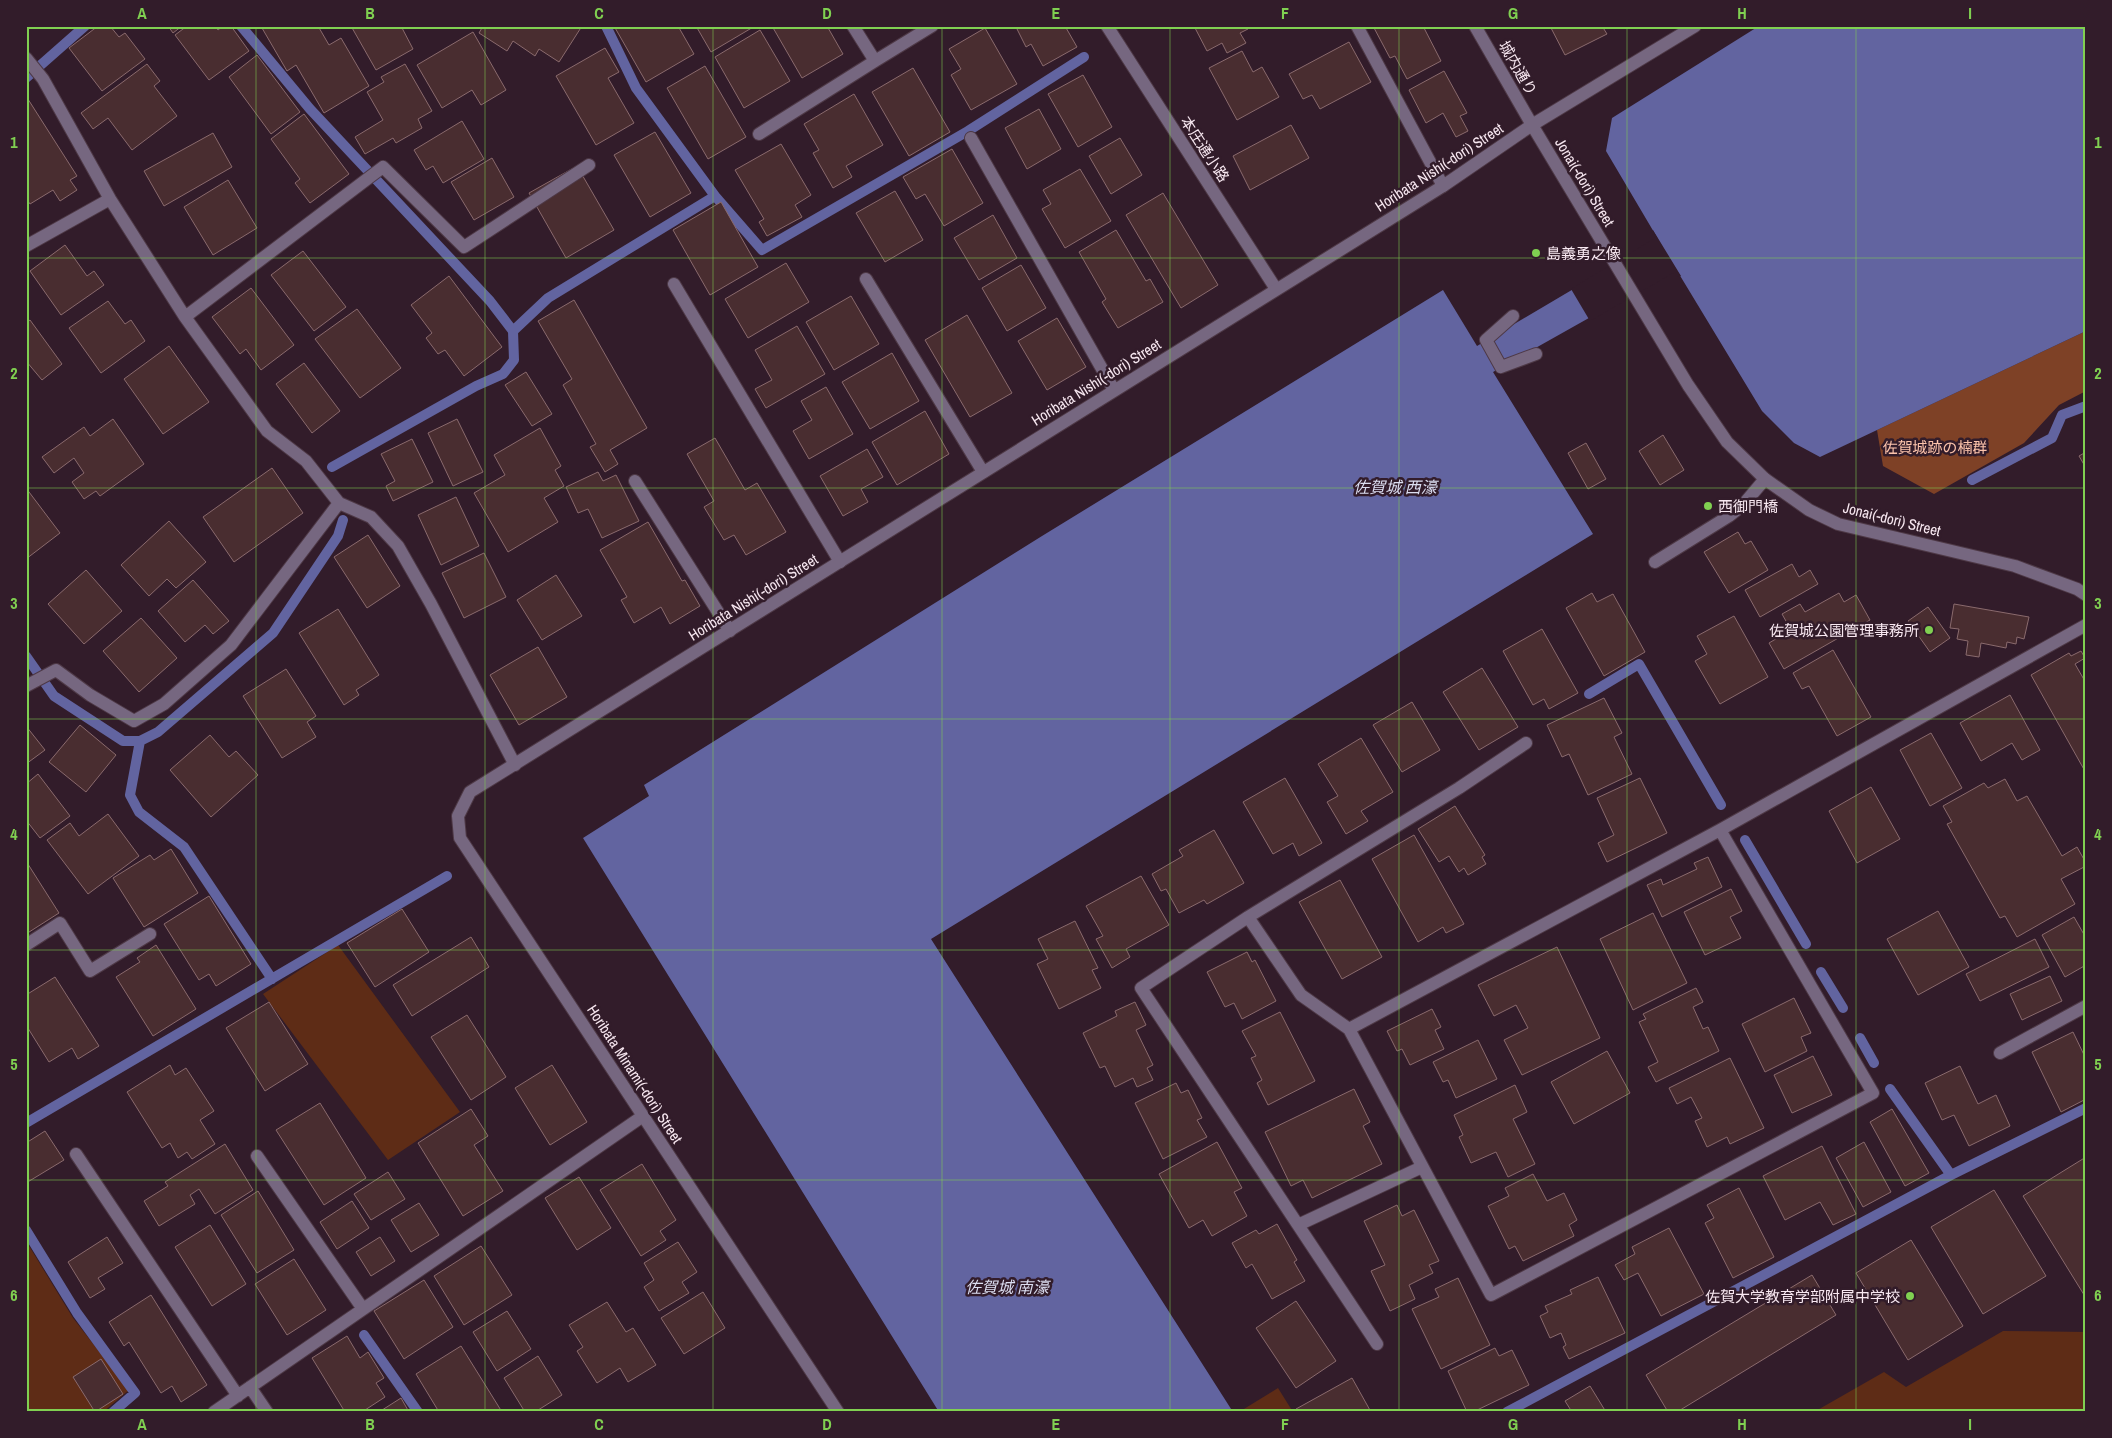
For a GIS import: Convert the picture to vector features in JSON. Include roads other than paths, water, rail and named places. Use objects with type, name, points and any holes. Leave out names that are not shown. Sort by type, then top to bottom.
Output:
[{"type":"street","points":[[853,26],[875,61]]},
{"type":"street","points":[[759,134],[932,26]]},
{"type":"street","name":"本庄通小路","points":[[1106,26],[1276,290]]},
{"type":"street","points":[[1357,26],[1443,186]]},
{"type":"street","name":"城内通り","points":[[1475,26],[1532,125]]},
{"type":"street","name":"Horibata Nishi(-dori) Street","points":[[515,765],[1443,186],[1532,125],[1695,26]]},
{"type":"street","points":[[27,59],[43,79],[110,199],[185,317],[267,431],[306,461],[339,503],[371,517],[398,546],[431,604],[515,765]]},
{"type":"street","name":"Jonai(-dori) Street","points":[[1532,125],[1688,385],[1727,442],[1765,478],[1809,510],[1838,524],[2015,566],[2077,589],[2086,595]]},
{"type":"street","points":[[971,138],[1114,390]]},
{"type":"street","points":[[185,317],[383,167],[464,247],[589,165]]},
{"type":"street","points":[[26,246],[110,199]]},
{"type":"street","points":[[866,279],[983,472]]},
{"type":"street","points":[[674,284],[840,562]]},
{"type":"street","points":[[1512,316],[1486,340],[1502,367],[1536,354]]},
{"type":"street","points":[[1655,562],[1729,516],[1744,504],[1765,478]]},
{"type":"street","points":[[634,481],[730,631]]},
{"type":"street","points":[[30,684],[56,670],[90,695],[134,721],[164,704],[232,645],[339,503]]},
{"type":"street","points":[[1349,1028],[1720,830],[2086,625]]},
{"type":"street","points":[[1377,1344],[1141,988],[1248,917],[1459,788],[1526,744]]},
{"type":"street","name":"Horibata Minami(-dori) Street","points":[[515,765],[470,792],[458,816],[460,838],[838,1412]]},
{"type":"street","points":[[1248,917],[1301,996],[1349,1028],[1491,1295],[1873,1094],[1720,830]]},
{"type":"street","points":[[26,945],[60,923],[90,971],[150,934]]},
{"type":"street","points":[[2000,1053],[2086,1006]]},
{"type":"street","points":[[214,1412],[643,1116]]},
{"type":"street","points":[[76,1154],[238,1396]]},
{"type":"street","points":[[256,1156],[363,1309]]},
{"type":"street","points":[[1298,1225],[1422,1168]]},
{"type":"street","points":[[250,1387],[267,1412]]},
{"type":"water","points":[[1759,26],[2086,26],[2086,331],[1820,457],[1794,443],[1762,411],[1676,269],[1493,372],[1593,534],[931,939],[1233,1412],[939,1412],[583,838],[649,796],[644,785],[1042,536],[1443,290],[1477,346],[1658,239],[1606,151],[1612,118]]},
{"type":"waterway","points":[[26,78],[85,26]]},
{"type":"waterway","points":[[241,26],[310,109],[490,301],[513,331],[514,360],[503,374],[476,386],[332,467]]},
{"type":"waterway","points":[[606,26],[636,88],[715,196],[762,250],[968,131],[1084,57]]},
{"type":"waterway","points":[[513,331],[548,298],[715,196]]},
{"type":"waterway","points":[[1972,480],[2052,438],[2062,415],[2086,406]]},
{"type":"waterway","points":[[26,656],[54,696],[123,741],[140,741],[158,732],[273,633],[338,536],[343,520]]},
{"type":"waterway","points":[[1589,694],[1639,664],[1721,805]]},
{"type":"waterway","points":[[140,741],[130,795],[139,812],[184,847],[272,979]]},
{"type":"waterway","points":[[1745,840],[1806,944]]},
{"type":"waterway","points":[[26,1123],[447,876]]},
{"type":"waterway","points":[[1821,972],[1843,1008]]},
{"type":"waterway","points":[[1860,1038],[1874,1063]]},
{"type":"waterway","points":[[1890,1089],[1951,1175]]},
{"type":"waterway","points":[[1507,1412],[1951,1175],[2086,1108]]},
{"type":"waterway","points":[[26,1230],[77,1313],[135,1393],[113,1412]]},
{"type":"waterway","points":[[364,1335],[418,1412]]},
{"type":"place","name":"島義勇之像","points":[[1536,253]]},
{"type":"place","name":"西御門橋","points":[[1708,506]]},
{"type":"place","name":"佐賀城公園管理事務所","points":[[1929,630]]},
{"type":"place","name":"佐賀大学教育学部附属中学校","points":[[1910,1296]]},
{"type":"park label","name":"佐賀城跡の楠群","points":[[1935,447]]},
{"type":"water label","name":"佐賀城 西濠","points":[[1395,487]]},
{"type":"water label","name":"佐賀城 南濠","points":[[1007,1287]]}]
